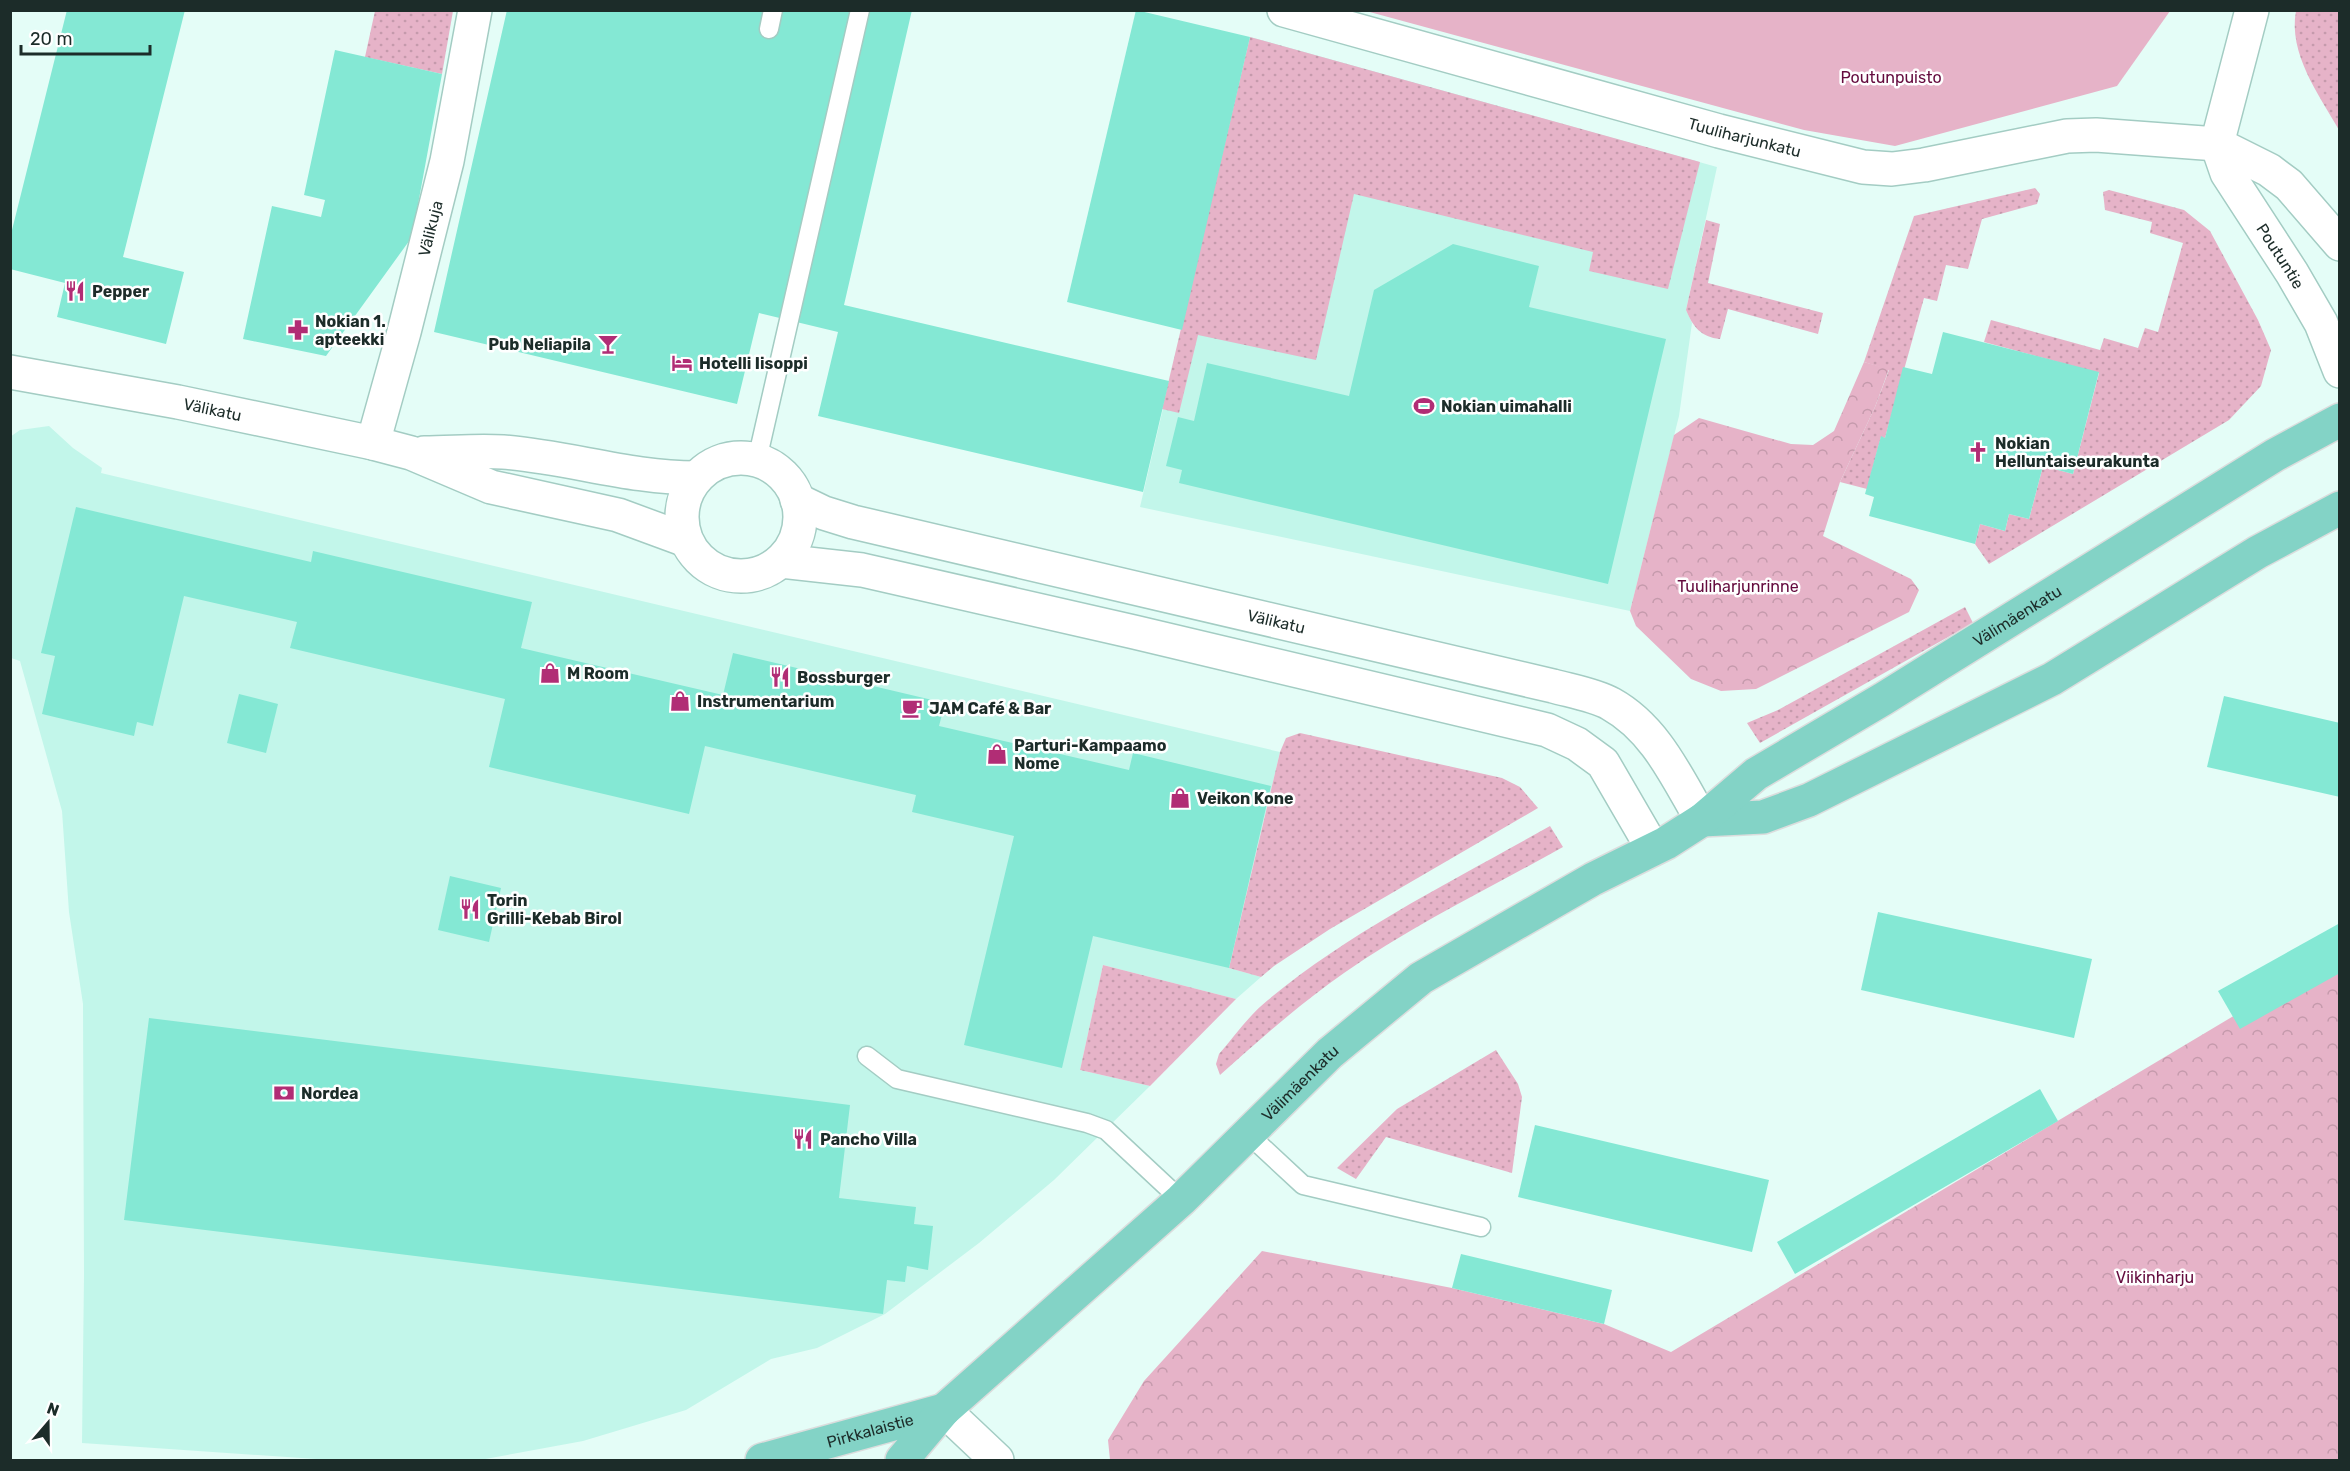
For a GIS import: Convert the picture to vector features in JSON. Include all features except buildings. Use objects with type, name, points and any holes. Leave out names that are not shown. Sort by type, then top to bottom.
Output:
[{"type":"main road","name":"Välimäenkatu","points":[[944,1410],[1181,1200],[1330,1053],[1421,978],[1593,879],[1653,849],[1702,820],[1756,774],[1884,699],[2275,455],[2340,420]]},
{"type":"main road","name":"Välimäenkatu","points":[[1702,820],[1763,818],[1809,800],[2052,679],[2258,552],[2340,508]]},
{"type":"main road","name":"Pirkkalaistie","points":[[762,1461],[944,1410]]},
{"type":"main road","name":"Pirkkalaistie","points":[[902,1461],[944,1410]]},
{"type":"street","name":"Välikuja","points":[[373,443],[404,332],[447,161],[475,10]]},
{"type":"street","name":"Tuuliharjunkatu","points":[[1284,10],[1708,128],[1863,167],[1892,169],[1924,165],[2067,136],[2096,135],[2217,144]]},
{"type":"street","points":[[2252,10],[2217,144],[2254,161],[2289,185],[2340,243]]},
{"type":"street","name":"Poutuntie","points":[[2217,144],[2228,172],[2321,323],[2340,371]]},
{"type":"street","name":"Välikatu","points":[[10,372],[178,402],[373,443],[411,453],[491,487],[618,515],[686,540]]},
{"type":"street","name":"Välikatu","points":[[411,453],[502,452],[628,474],[696,478]]},
{"type":"street","points":[[734,458],[757,460],[774,468],[789,482],[797,500],[800,521],[794,543],[781,561],[762,573],[739,577],[717,572],[698,559],[686,540],[681,519],[685,497],[696,478],[713,465],[734,458]]},
{"type":"street","name":"Välikatu","points":[[797,500],[824,513],[853,522],[1553,686],[1610,703],[1641,725],[1660,750],[1702,820]]},
{"type":"street","points":[[781,561],[862,570],[1547,730],[1577,744],[1603,763],[1653,849]]},
{"type":"street","points":[[944,1410],[996,1461]]},
{"type":"lane","points":[[770,29],[773,10]]},
{"type":"lane","points":[[757,460],[860,10]]},
{"type":"lane","points":[[867,1056],[897,1079],[1088,1123],[1106,1130],[1181,1200]]},
{"type":"lane","points":[[1247,1133],[1303,1185],[1481,1227]]},
{"type":"shaded area","points":[[1250,37],[1717,167],[1686,310],[1692,323],[1679,416],[1630,611],[1140,507]]},
{"type":"shaded area","points":[[49,426],[73,448],[102,468],[101,473],[1280,752],[1229,968],[1261,977],[1236,999],[1103,965],[1080,1070],[1150,1086],[1054,1180],[979,1243],[885,1314],[817,1348],[771,1359],[686,1410],[583,1441],[480,1460],[331,1460],[82,1443],[83,1004],[69,912],[62,811],[20,661],[11,658],[10,437],[20,430]]},
{"type":"green space","points":[[375,11],[453,11],[442,74],[365,57]]},
{"type":"green space","name":"Poutunpuisto","points":[[1366,11],[2170,11],[2117,86],[1895,146],[1804,130]]},
{"type":"green space","points":[[2296,11],[2339,11],[2339,130],[2314,88],[2301,58],[2295,27]]},
{"type":"green space","points":[[1250,37],[1700,162],[1668,289],[1589,271],[1593,252],[1354,194],[1316,360],[1198,335],[1179,413],[1162,409]]},
{"type":"green space","points":[[2035,188],[2040,194],[2037,204],[1982,219],[1968,269],[1946,265],[1937,301],[1924,298],[1885,438],[1881,437],[1867,489],[1840,482],[1875,407],[1889,370],[1864,362],[1914,216]]},
{"type":"green space","points":[[2109,190],[2184,210],[2210,231],[2258,320],[2271,350],[2261,386],[2229,420],[1989,564],[1975,544],[1980,524],[2005,531],[2009,514],[2029,519],[2043,466],[2073,474],[2099,373],[1984,342],[1991,320],[2100,350],[2104,338],[2138,348],[2145,328],[2158,332],[2183,243],[2150,233],[2152,222],[2105,210],[2103,192]]},
{"type":"green space","points":[[1706,220],[1720,224],[1708,283],[1823,313],[1818,334],[1728,309],[1720,339],[1708,336],[1699,330],[1686,310]]},
{"type":"green space","name":"Tuuliharjunrinne","points":[[1864,362],[1889,369],[1875,407],[1840,482],[1823,536],[1911,579],[1919,590],[1909,612],[1756,689],[1721,691],[1691,679],[1636,626],[1630,611],[1674,435],[1699,418],[1791,444],[1813,445],[1834,431]]},
{"type":"green space","points":[[1965,607],[1973,623],[1760,743],[1747,723],[1778,710]]},
{"type":"green space","points":[[1300,733],[1502,778],[1520,787],[1538,808],[1330,929],[1261,977],[1229,968],[1280,752],[1286,738]]},
{"type":"green space","points":[[1550,826],[1563,847],[1370,955],[1296,1009],[1220,1075],[1216,1064],[1219,1054],[1254,1012],[1300,975],[1369,928]]},
{"type":"green space","name":"Viikinharju","points":[[2339,953],[2339,1460],[1110,1460],[1108,1440],[1144,1381],[1262,1251],[1452,1288],[1604,1324],[1671,1352]]},
{"type":"green space","points":[[1103,965],[1236,999],[1150,1086],[1080,1070]]},
{"type":"green space","points":[[1496,1050],[1518,1084],[1522,1097],[1512,1173],[1386,1137],[1356,1179],[1337,1168],[1397,1109]]},
{"type":"place","name":"Pepper","points":[[75,291]]},
{"type":"place","name":"Nokian 1. apteekki","points":[[298,330]]},
{"type":"place","name":"Pub Neliapila","points":[[608,344]]},
{"type":"place","name":"Hotelli Iisoppi","points":[[682,363]]},
{"type":"place","name":"Nokian uimahalli","points":[[1424,406]]},
{"type":"place","name":"Nokian Helluntaiseurakunta","points":[[1978,452]]},
{"type":"place","name":"M Room","points":[[550,673]]},
{"type":"place","name":"Bossburger","points":[[780,677]]},
{"type":"place","name":"Instrumentarium","points":[[680,701]]},
{"type":"place","name":"JAM Café & Bar","points":[[912,708]]},
{"type":"place","name":"Parturi-Kampaamo Nome","points":[[997,754]]},
{"type":"place","name":"Veikon Kone","points":[[1180,798]]},
{"type":"place","name":"Torin Grilli-Kebab Birol","points":[[470,909]]},
{"type":"place","name":"Nordea","points":[[284,1093]]},
{"type":"place","name":"Pancho Villa","points":[[803,1139]]}]
